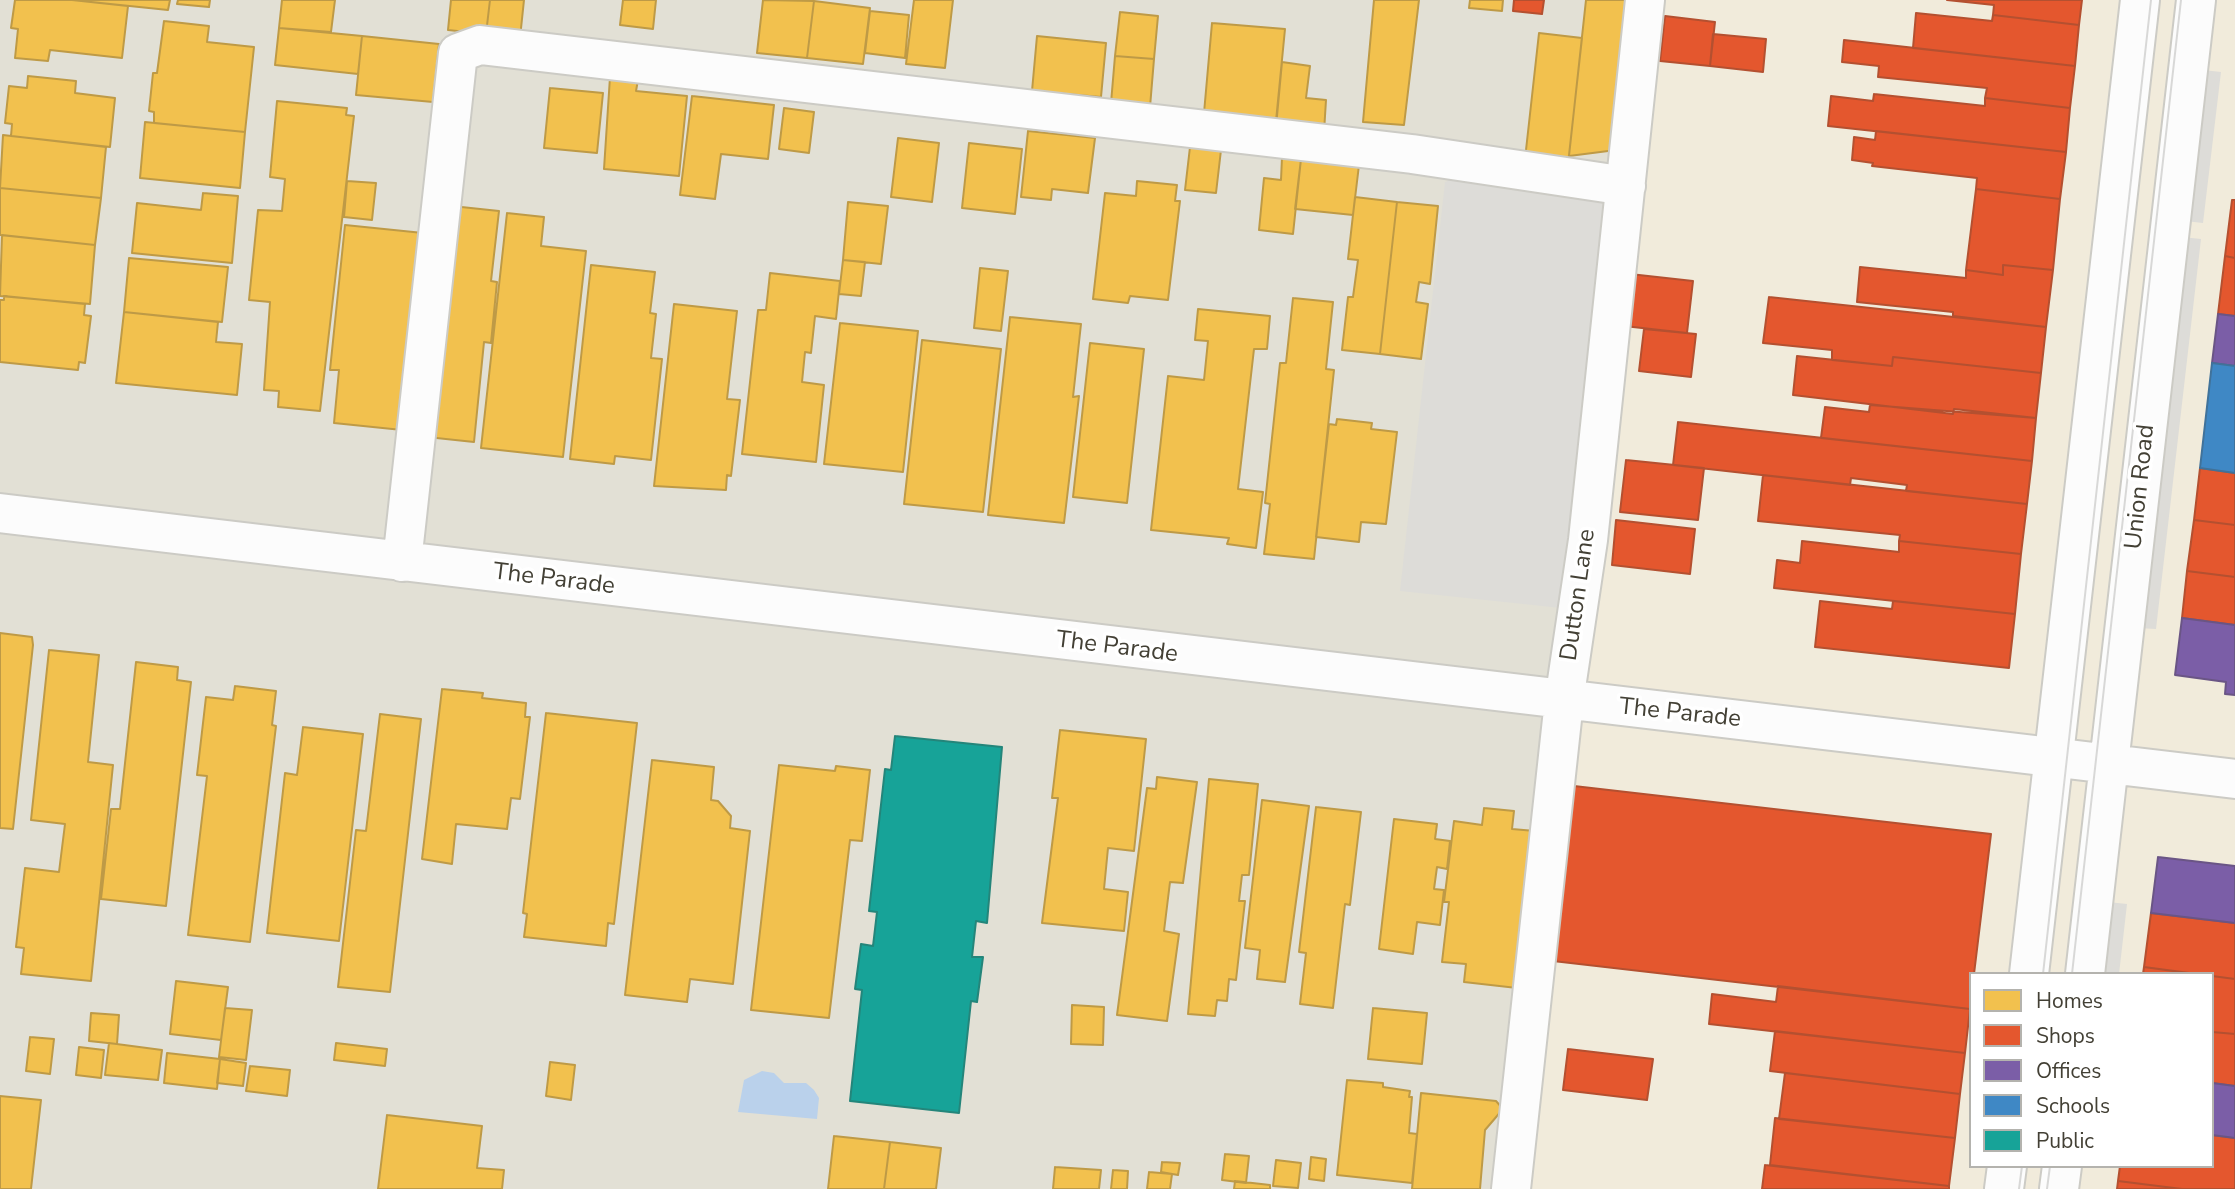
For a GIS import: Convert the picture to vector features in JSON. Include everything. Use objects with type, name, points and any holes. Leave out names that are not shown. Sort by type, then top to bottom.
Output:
[{"type":"street","name":"Dutton Lane","points":[[1510,1189],[1564,701],[1588,540],[1645,0]]},
{"type":"street","points":[[2029,972],[2140,0]]},
{"type":"street","name":"Union Road","points":[[2085,972],[2196,0]]},
{"type":"street","points":[[402,562],[458,53],[480,45],[1398,153],[1626,186]]},
{"type":"street","name":"The Parade","points":[[0,513],[2235,779]]},
{"type":"street","points":[[2004,1189],[2007,1168]]},
{"type":"street","points":[[2059,1189],[2062,1168]]},
{"type":"shaded area","points":[[0,0],[1642,0],[1510,1189],[0,1189]]},
{"type":"shaded area","points":[[1642,0],[2235,0],[2235,1189],[1510,1189]]},
{"type":"shaded area","points":[[2203,70],[2221,72],[2203,223],[2185,221]]},
{"type":"shaded area","points":[[1450,175],[1626,186],[1580,610],[1400,591],[1445,182]]},
{"type":"shaded area","points":[[2182,237],[2201,239],[2156,629],[2138,628]]},
{"type":"shaded area","points":[[2108,902],[2127,904],[2119,972],[2100,972]]},
{"type":"water","points":[[762,1071],[774,1073],[784,1083],[806,1083],[819,1098],[817,1119],[738,1112],[744,1080]]},
{"type":"building: Homes","points":[[15,0],[72,0],[128,6],[122,58],[50,50],[48,61],[15,58],[18,29],[11,28]]},
{"type":"building: Homes","points":[[72,0],[170,0],[168,10]]},
{"type":"building: Homes","points":[[178,0],[210,0],[209,7],[177,4]]},
{"type":"building: Homes","points":[[282,0],[335,0],[331,32],[279,28]]},
{"type":"building: Homes","points":[[451,0],[490,0],[486,34],[448,30]]},
{"type":"building: Homes","points":[[490,0],[524,0],[520,38],[486,34]]},
{"type":"building: Homes","points":[[623,0],[656,0],[653,29],[620,25]]},
{"type":"building: Homes","points":[[763,0],[814,1],[807,58],[757,53]]},
{"type":"building: Homes","points":[[914,0],[953,0],[945,68],[906,64]]},
{"type":"building: Homes","points":[[1374,0],[1419,0],[1404,125],[1363,122]]},
{"type":"building: Homes","points":[[1470,0],[1503,0],[1502,11],[1469,8]]},
{"type":"building: Homes","points":[[1586,0],[1630,0],[1616,150],[1569,156]]},
{"type":"building: Homes","points":[[814,1],[870,8],[863,64],[807,58]]},
{"type":"building: Homes","points":[[870,11],[909,15],[905,58],[865,53]]},
{"type":"building: Homes","points":[[1120,12],[1158,16],[1154,59],[1115,56]]},
{"type":"building: Homes","points":[[164,21],[209,26],[207,42],[254,47],[245,132],[154,123],[154,112],[149,111],[153,73],[157,73]]},
{"type":"building: Homes","points":[[1212,23],[1285,29],[1276,121],[1204,113]]},
{"type":"building: Homes","points":[[279,28],[362,36],[358,74],[275,65]]},
{"type":"building: Homes","points":[[1539,33],[1582,38],[1568,164],[1525,159]]},
{"type":"building: Homes","points":[[362,36],[439,44],[433,102],[356,95]]},
{"type":"building: Homes","points":[[1037,36],[1106,43],[1101,97],[1032,91]]},
{"type":"building: Homes","points":[[1115,56],[1154,59],[1150,107],[1111,103]]},
{"type":"building: Homes","points":[[1282,62],[1310,66],[1306,98],[1326,100],[1324,132],[1276,127]]},
{"type":"building: Homes","points":[[28,76],[76,81],[75,93],[115,98],[110,147],[11,136],[12,124],[5,123],[9,86],[27,88]]},
{"type":"building: Homes","points":[[610,77],[638,80],[636,91],[687,96],[679,176],[604,169]]},
{"type":"building: Homes","points":[[550,88],[603,93],[597,153],[544,148]]},
{"type":"building: Homes","points":[[692,96],[774,105],[768,159],[721,154],[715,199],[680,195]]},
{"type":"building: Homes","points":[[277,101],[347,108],[346,115],[354,116],[320,411],[278,407],[279,391],[264,390],[270,302],[249,300],[258,210],[282,211],[285,179],[270,177]]},
{"type":"building: Homes","points":[[784,108],[814,112],[809,153],[779,149]]},
{"type":"building: Homes","points":[[145,122],[245,132],[240,188],[140,178]]},
{"type":"building: Homes","points":[[1028,131],[1095,138],[1088,193],[1052,189],[1051,200],[1021,197]]},
{"type":"building: Homes","points":[[3,135],[106,147],[101,198],[0,188]]},
{"type":"building: Homes","points":[[898,138],[939,143],[932,202],[891,197]]},
{"type":"building: Homes","points":[[969,143],[1022,149],[1015,214],[962,208]]},
{"type":"building: Homes","points":[[1190,147],[1221,150],[1216,193],[1185,190]]},
{"type":"building: Homes","points":[[1282,157],[1301,159],[1293,234],[1259,230],[1264,178],[1281,180]]},
{"type":"building: Homes","points":[[1301,159],[1359,165],[1353,215],[1295,209]]},
{"type":"building: Homes","points":[[347,181],[376,183],[372,220],[344,217]]},
{"type":"building: Homes","points":[[1137,181],[1177,185],[1175,201],[1180,201],[1168,300],[1130,296],[1128,303],[1093,299],[1105,193],[1136,196]]},
{"type":"building: Homes","points":[[0,188],[101,198],[95,245],[0,235]]},
{"type":"building: Homes","points":[[203,193],[238,196],[232,263],[132,253],[137,203],[201,210]]},
{"type":"building: Homes","points":[[1355,197],[1397,202],[1380,354],[1342,350],[1348,297],[1353,297],[1358,260],[1348,259]]},
{"type":"building: Homes","points":[[848,202],[888,206],[881,264],[843,260]]},
{"type":"building: Homes","points":[[1397,202],[1438,206],[1430,284],[1419,282],[1416,302],[1428,304],[1421,359],[1380,354]]},
{"type":"building: Homes","points":[[452,206],[499,211],[491,281],[497,282],[491,343],[484,342],[474,442],[427,437]]},
{"type":"building: Homes","points":[[507,213],[544,217],[541,246],[586,251],[563,457],[481,448]]},
{"type":"building: Homes","points":[[345,225],[423,233],[402,430],[334,423],[339,370],[330,370]]},
{"type":"building: Homes","points":[[2,235],[95,245],[90,304],[0,296]]},
{"type":"building: Homes","points":[[129,258],[228,267],[222,322],[124,312]]},
{"type":"building: Homes","points":[[843,260],[865,262],[861,296],[839,294]]},
{"type":"building: Homes","points":[[591,265],[655,272],[650,313],[656,314],[651,358],[662,359],[651,460],[615,456],[614,464],[570,459]]},
{"type":"building: Homes","points":[[980,268],[1008,271],[1001,331],[974,328]]},
{"type":"building: Homes","points":[[770,273],[840,281],[836,319],[815,316],[811,353],[805,352],[802,382],[824,385],[816,462],[742,454],[758,310],[766,310]]},
{"type":"building: Homes","points":[[4,296],[85,304],[84,315],[91,316],[85,363],[79,362],[78,370],[0,362],[0,300],[4,300]]},
{"type":"building: Homes","points":[[1293,298],[1333,302],[1326,369],[1334,370],[1314,559],[1264,554],[1270,504],[1265,503],[1280,363],[1286,363]]},
{"type":"building: Homes","points":[[674,304],[737,311],[727,399],[740,400],[731,476],[727,475],[726,490],[654,486]]},
{"type":"building: Homes","points":[[1198,309],[1270,316],[1267,349],[1254,349],[1238,489],[1263,492],[1256,548],[1227,544],[1229,538],[1151,530],[1168,376],[1204,380],[1208,341],[1195,340]]},
{"type":"building: Homes","points":[[124,312],[218,322],[216,342],[242,344],[237,395],[116,383]]},
{"type":"building: Homes","points":[[1010,317],[1081,324],[1073,397],[1079,396],[1064,523],[988,515]]},
{"type":"building: Homes","points":[[840,323],[918,331],[903,472],[824,464]]},
{"type":"building: Homes","points":[[922,340],[1001,349],[983,512],[904,504]]},
{"type":"building: Homes","points":[[1090,343],[1144,349],[1127,503],[1073,497]]},
{"type":"building: Homes","points":[[1337,419],[1372,423],[1371,429],[1397,432],[1386,524],[1361,522],[1359,542],[1316,537],[1329,424],[1336,425]]},
{"type":"building: Homes","points":[[0,633],[32,637],[33,645],[13,829],[0,828]]},
{"type":"building: Homes","points":[[49,650],[99,655],[88,762],[113,765],[91,981],[21,974],[24,948],[16,947],[25,868],[59,872],[65,824],[31,820]]},
{"type":"building: Homes","points":[[136,662],[178,667],[177,680],[191,682],[166,906],[101,899],[111,809],[120,809]]},
{"type":"building: Homes","points":[[235,686],[276,691],[272,725],[276,726],[250,942],[188,935],[207,776],[197,775],[206,697],[233,700]]},
{"type":"building: Homes","points":[[442,689],[483,693],[482,698],[526,703],[525,717],[530,717],[520,799],[511,798],[507,829],[456,824],[452,864],[422,859]]},
{"type":"building: Homes","points":[[546,713],[637,723],[614,924],[608,923],[606,946],[524,937],[527,914],[523,913]]},
{"type":"building: Homes","points":[[380,714],[421,719],[390,992],[338,987],[356,830],[366,831]]},
{"type":"building: Homes","points":[[303,727],[363,734],[339,941],[267,933],[285,773],[297,775]]},
{"type":"building: Homes","points":[[1060,730],[1146,739],[1134,851],[1108,848],[1104,889],[1128,892],[1124,931],[1042,923],[1058,798],[1052,798]]},
{"type":"building: Homes","points":[[652,760],[714,767],[711,800],[718,801],[731,816],[730,828],[750,831],[733,984],[690,979],[687,1002],[625,995]]},
{"type":"building: Homes","points":[[779,765],[835,771],[836,766],[870,770],[862,841],[850,840],[829,1018],[751,1010]]},
{"type":"building: Homes","points":[[1157,777],[1197,782],[1183,883],[1170,882],[1164,931],[1179,934],[1167,1021],[1117,1015],[1147,788],[1156,789]]},
{"type":"building: Homes","points":[[1209,779],[1258,784],[1249,875],[1242,875],[1239,901],[1245,901],[1236,980],[1229,979],[1227,1001],[1217,1000],[1215,1016],[1188,1014]]},
{"type":"building: Homes","points":[[1262,800],[1309,806],[1285,982],[1257,979],[1260,950],[1245,948]]},
{"type":"building: Homes","points":[[1316,807],[1361,812],[1350,905],[1345,904],[1333,1008],[1300,1004],[1306,953],[1299,952]]},
{"type":"building: Homes","points":[[1484,808],[1514,811],[1512,829],[1535,831],[1517,988],[1464,982],[1466,964],[1442,962],[1449,902],[1444,902],[1454,821],[1482,825]]},
{"type":"building: Homes","points":[[1394,819],[1437,824],[1435,839],[1450,841],[1447,869],[1437,867],[1434,889],[1444,890],[1440,925],[1417,922],[1413,954],[1379,949]]},
{"type":"building: Homes","points":[[176,981],[228,987],[221,1040],[170,1034]]},
{"type":"building: Homes","points":[[1072,1005],[1104,1007],[1103,1045],[1071,1044]]},
{"type":"building: Homes","points":[[225,1008],[252,1010],[246,1060],[219,1057]]},
{"type":"building: Homes","points":[[1373,1008],[1427,1013],[1422,1064],[1368,1059]]},
{"type":"building: Homes","points":[[91,1013],[119,1015],[117,1044],[89,1041]]},
{"type":"building: Homes","points":[[30,1037],[54,1039],[50,1074],[26,1071]]},
{"type":"building: Homes","points":[[109,1043],[162,1050],[158,1080],[105,1075]]},
{"type":"building: Homes","points":[[336,1043],[387,1049],[385,1066],[334,1060]]},
{"type":"building: Homes","points":[[79,1047],[104,1050],[101,1078],[76,1075]]},
{"type":"building: Homes","points":[[167,1053],[220,1059],[217,1089],[164,1083]]},
{"type":"building: Homes","points":[[220,1059],[246,1063],[243,1086],[217,1083]]},
{"type":"building: Homes","points":[[550,1062],[575,1065],[571,1100],[546,1096]]},
{"type":"building: Homes","points":[[250,1066],[290,1070],[287,1096],[246,1091]]},
{"type":"building: Homes","points":[[1347,1080],[1383,1083],[1383,1087],[1410,1091],[1409,1097],[1412,1097],[1409,1133],[1417,1134],[1412,1183],[1337,1175]]},
{"type":"building: Homes","points":[[1421,1093],[1496,1101],[1503,1109],[1485,1130],[1480,1189],[1412,1189]]},
{"type":"building: Homes","points":[[0,1096],[41,1100],[31,1189],[0,1189]]},
{"type":"building: Homes","points":[[387,1115],[482,1126],[477,1168],[504,1170],[502,1189],[378,1189]]},
{"type":"building: Homes","points":[[834,1136],[890,1142],[884,1189],[828,1189]]},
{"type":"building: Homes","points":[[890,1142],[941,1148],[936,1189],[884,1189]]},
{"type":"building: Homes","points":[[1225,1154],[1249,1156],[1246,1183],[1222,1180]]},
{"type":"building: Homes","points":[[1311,1157],[1326,1159],[1324,1181],[1309,1179]]},
{"type":"building: Homes","points":[[1276,1160],[1301,1163],[1298,1188],[1273,1186]]},
{"type":"building: Homes","points":[[1162,1162],[1180,1163],[1178,1175],[1161,1172]]},
{"type":"building: Homes","points":[[1055,1167],[1101,1170],[1099,1189],[1053,1189]]},
{"type":"building: Homes","points":[[1113,1170],[1128,1171],[1127,1189],[1111,1189]]},
{"type":"building: Homes","points":[[1149,1172],[1172,1174],[1170,1189],[1147,1189]]},
{"type":"building: Homes","points":[[1235,1181],[1270,1185],[1270,1189],[1234,1189]]},
{"type":"building: Shops","points":[[1514,0],[1544,0],[1542,14],[1513,11]]},
{"type":"building: Shops","points":[[1947,0],[2082,0],[2079,25],[1993,15],[1994,5]]},
{"type":"building: Shops","points":[[1916,13],[1992,21],[1993,15],[2079,25],[2075,66],[1913,48]]},
{"type":"building: Shops","points":[[1665,16],[1715,22],[1710,66],[1660,61]]},
{"type":"building: Shops","points":[[1713,34],[1766,39],[1763,72],[1710,66]]},
{"type":"building: Shops","points":[[1844,40],[2075,66],[2070,108],[1985,98],[1987,88],[1878,77],[1879,66],[1842,62]]},
{"type":"building: Shops","points":[[1874,94],[1985,106],[1985,98],[2070,108],[2066,152],[1828,126],[1831,96],[1873,101]]},
{"type":"building: Shops","points":[[1876,131],[2066,152],[2060,199],[1976,189],[1977,178],[1872,166],[1873,163],[1852,160],[1854,137],[1875,140]]},
{"type":"building: Shops","points":[[1976,189],[2060,199],[2053,270],[2003,265],[2003,275],[1966,270]]},
{"type":"building: Shops","points":[[2232,200],[2235,200],[2235,258],[2225,256]]},
{"type":"building: Shops","points":[[2225,256],[2235,258],[2235,316],[2218,314]]},
{"type":"building: Shops","points":[[2003,265],[2053,270],[2046,327],[1953,316],[1953,312],[1857,302],[1860,267],[1966,278],[1966,270],[2003,275]]},
{"type":"building: Shops","points":[[1630,274],[1693,281],[1687,333],[1624,326]]},
{"type":"building: Shops","points":[[1769,297],[2046,327],[2041,373],[1893,357],[1892,366],[1832,360],[1832,350],[1763,343]]},
{"type":"building: Shops","points":[[1644,329],[1696,334],[1691,377],[1639,371]]},
{"type":"building: Shops","points":[[1797,356],[1892,366],[1893,357],[2041,373],[2036,418],[1954,409],[1953,414],[1793,395]]},
{"type":"building: Shops","points":[[1870,405],[2036,418],[2032,461],[1821,438],[1825,407],[1869,412]]},
{"type":"building: Shops","points":[[1678,422],[2032,461],[2027,504],[1906,491],[1907,485],[1851,478],[1850,485],[1673,465]]},
{"type":"building: Shops","points":[[1626,460],[1704,468],[1698,520],[1620,512]]},
{"type":"building: Shops","points":[[2200,468],[2235,473],[2235,525],[2194,520]]},
{"type":"building: Shops","points":[[1763,475],[2027,504],[2021,554],[1899,541],[1900,535],[1758,521]]},
{"type":"building: Shops","points":[[1616,520],[1695,529],[1690,574],[1612,565]]},
{"type":"building: Shops","points":[[2194,520],[2235,525],[2235,577],[2187,571]]},
{"type":"building: Shops","points":[[1802,541],[1899,552],[1899,541],[2021,554],[2015,614],[1774,588],[1777,560],[1800,563]]},
{"type":"building: Shops","points":[[2187,571],[2235,577],[2235,625],[2182,618]]},
{"type":"building: Shops","points":[[1820,601],[1892,609],[1893,601],[2015,614],[2009,668],[1815,647]]},
{"type":"building: Shops","points":[[1574,786],[1991,834],[1974,972],[1969,972],[1969,1009],[1553,961]]},
{"type":"building: Shops","points":[[2151,913],[2235,923],[2235,979],[2214,976],[2214,972],[2182,972],[2144,967]]},
{"type":"building: Shops","points":[[2144,967],[2180,972],[2143,972]]},
{"type":"building: Shops","points":[[2214,976],[2235,979],[2235,1034],[2214,1032]]},
{"type":"building: Shops","points":[[1778,986],[1969,1009],[1965,1053],[1709,1024],[1712,994],[1776,1002]]},
{"type":"building: Shops","points":[[1775,1031],[1965,1053],[1960,1094],[1770,1071]]},
{"type":"building: Shops","points":[[2214,1032],[2235,1034],[2235,1086],[2214,1083]]},
{"type":"building: Shops","points":[[1568,1049],[1653,1059],[1647,1100],[1563,1090]]},
{"type":"building: Shops","points":[[1785,1073],[1960,1094],[1955,1138],[1779,1119]]},
{"type":"building: Shops","points":[[1775,1118],[1955,1138],[1949,1186],[1770,1165]]},
{"type":"building: Shops","points":[[2214,1135],[2235,1138],[2235,1189],[2182,1189],[2118,1181],[2120,1168],[2214,1168]]},
{"type":"building: Shops","points":[[1765,1165],[1949,1186],[1949,1189],[1762,1189]]},
{"type":"building: Shops","points":[[2118,1181],[2182,1189],[2117,1189]]},
{"type":"building: Offices","points":[[2218,314],[2235,316],[2235,366],[2212,363]]},
{"type":"building: Offices","points":[[2182,618],[2235,625],[2235,695],[2225,694],[2226,682],[2175,675]]},
{"type":"building: Offices","points":[[2158,857],[2235,866],[2235,923],[2151,913]]},
{"type":"building: Offices","points":[[2214,1083],[2235,1086],[2235,1138],[2214,1135]]},
{"type":"building: Schools","points":[[2212,363],[2235,366],[2235,473],[2200,468]]},
{"type":"building: Public","points":[[895,736],[1002,747],[987,923],[976,921],[972,957],[983,957],[977,1002],[971,1001],[959,1113],[850,1101],[862,990],[855,989],[861,944],[873,946],[877,912],[869,911],[885,769],[891,770]]},
{"type":"tram line","points":[[2043,972],[2151,0]]},
{"type":"tram line","points":[[2072,972],[2181,0]]},
{"type":"tram line","points":[[2019,1189],[2022,1168]]},
{"type":"tram line","points":[[2047,1189],[2050,1168]]}]
